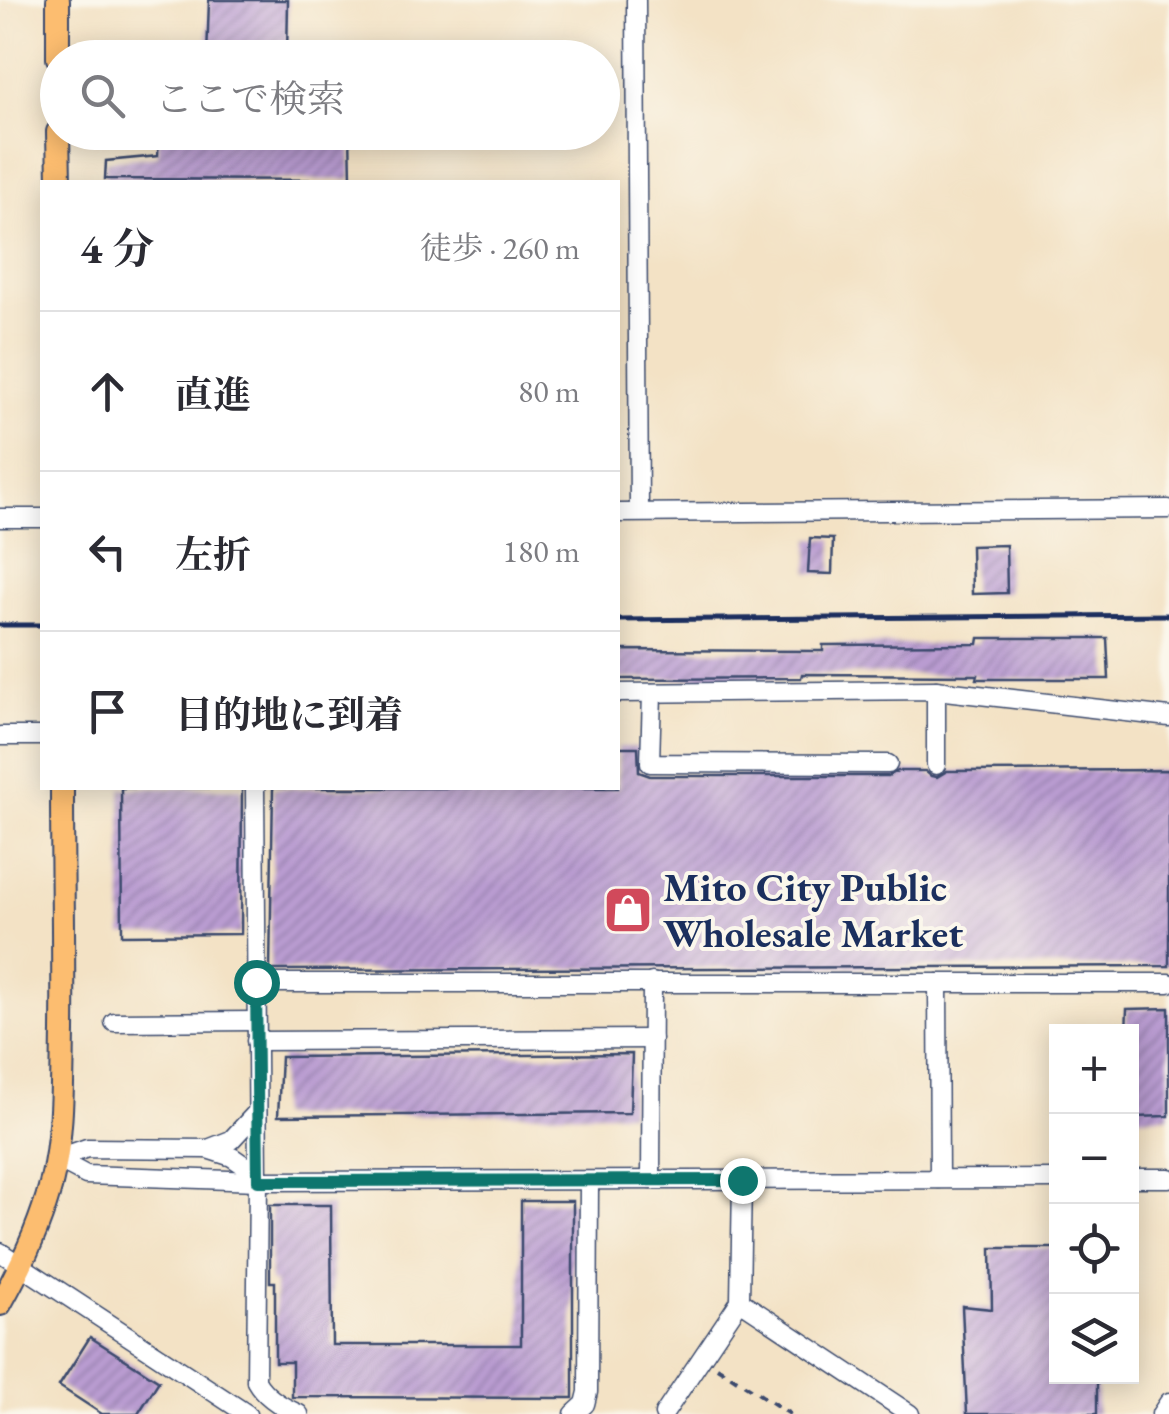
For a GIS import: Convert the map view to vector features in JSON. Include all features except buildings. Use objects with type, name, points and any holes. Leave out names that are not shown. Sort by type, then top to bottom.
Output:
[{"type":"main road","points":[[58,0],[58,40]]},
{"type":"main road","points":[[58,150],[58,180]]},
{"type":"main road","points":[[0,1304],[21,1266],[42,1213],[56,1159],[62,1091],[62,790]]},
{"type":"street","points":[[636,0],[638,512]]},
{"type":"street","points":[[620,512],[1169,509]]},
{"type":"street","points":[[0,518],[40,518]]},
{"type":"street","points":[[936,690],[936,766]]},
{"type":"street","points":[[620,693],[936,690],[1169,717]]},
{"type":"street","points":[[652,693],[650,762],[888,764]]},
{"type":"street","points":[[0,736],[40,736]]},
{"type":"street","points":[[254,790],[256,1381],[270,1398],[299,1414]]},
{"type":"street","points":[[256,982],[1169,983]]},
{"type":"street","points":[[652,982],[652,1180]]},
{"type":"street","points":[[938,983],[938,1179]]},
{"type":"street","points":[[114,1022],[256,1021]]},
{"type":"street","points":[[256,1041],[652,1039]]},
{"type":"street","points":[[208,1149],[232,1140],[257,1112]]},
{"type":"street","points":[[56,1159],[87,1148],[208,1149],[232,1157],[258,1181]]},
{"type":"street","points":[[56,1159],[86,1174],[258,1181],[1049,1178]]},
{"type":"street","points":[[1139,1178],[1169,1178]]},
{"type":"street","points":[[664,1414],[740,1301],[742,1180]]},
{"type":"street","points":[[574,1414],[585,1404],[588,1392],[588,1181]]},
{"type":"street","points":[[0,1252],[247,1414],[262,1391]]},
{"type":"street","points":[[740,1301],[910,1414]]},
{"type":"street","points":[[1161,1414],[1169,1402]]},
{"type":"path","points":[[716,1366],[790,1414]]},
{"type":"railway","points":[[620,620],[1169,615]]},
{"type":"railway","points":[[0,625],[40,625]]},
{"type":"place","name":"Mito City Public Wholesale Market","points":[[628,910]]},
{"type":"route","points":[[256,982],[258,1181],[742,1180]]}]
